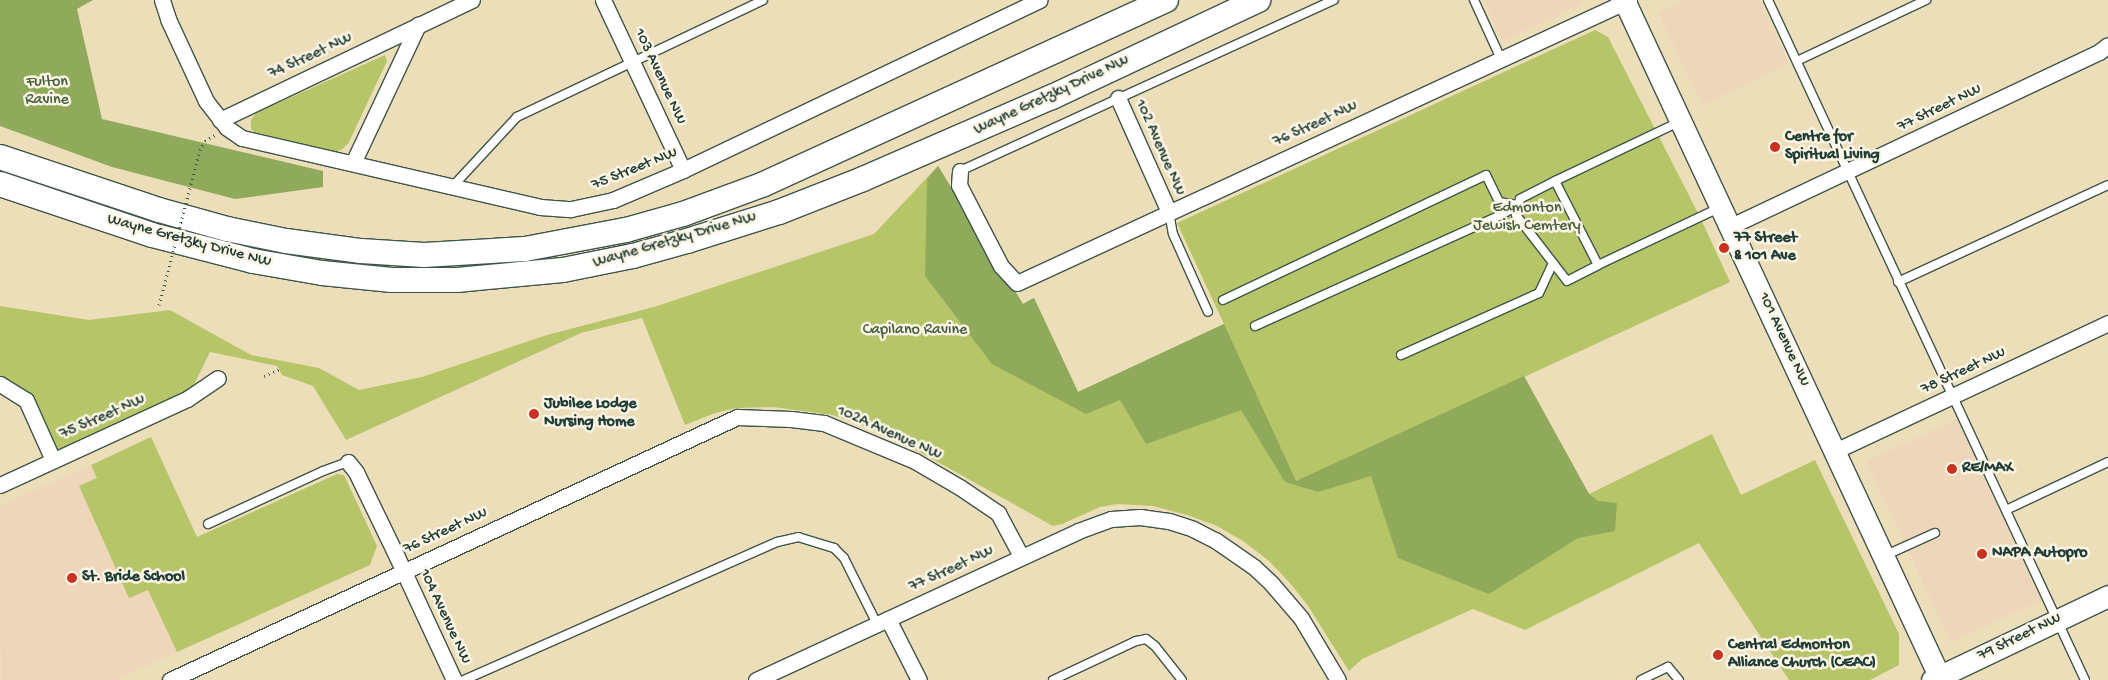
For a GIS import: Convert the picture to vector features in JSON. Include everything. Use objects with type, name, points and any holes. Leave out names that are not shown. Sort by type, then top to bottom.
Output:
[{"type":"main road","name":"Wayne Gretzky Drive NW","points":[[0,157],[159,210],[228,229],[286,241],[361,251],[424,255],[525,249],[626,230],[683,214],[764,184],[1166,0]]},
{"type":"main road","name":"Wayne Gretzky Drive NW","points":[[0,184],[152,235],[253,261],[322,273],[392,280],[457,280],[563,270],[633,256],[687,242],[778,212],[863,179],[1052,97],[1258,0]]},
{"type":"street","points":[[162,0],[168,19],[201,92],[223,123]]},
{"type":"street","name":"74 Street NW","points":[[223,123],[418,25],[472,0]]},
{"type":"street","name":"103 Avenue NW","points":[[603,0],[683,170]]},
{"type":"street","name":"75 Street NW","points":[[223,123],[250,141],[540,207],[571,209],[613,200],[683,170],[1040,0]]},
{"type":"street","name":"76 Street NW","points":[[960,171],[959,186],[1001,266],[1018,283],[1625,0]]},
{"type":"street","name":"101 Avenue NW","points":[[1625,0],[1884,556],[1938,679]]},
{"type":"street","points":[[353,164],[418,25]]},
{"type":"street","name":"77 Street NW","points":[[1731,226],[2099,52],[2108,45]]},
{"type":"street","name":"102 Avenue NW","points":[[1118,98],[1169,212]]},
{"type":"street","name":"78 Street NW","points":[[1835,451],[1954,397],[2108,323]]},
{"type":"street","name":"75 Street NW","points":[[0,485],[187,399],[218,378]]},
{"type":"street","points":[[0,384],[26,400],[53,460]]},
{"type":"street","name":"76 Street NW","points":[[170,680],[737,418]]},
{"type":"street","name":"102A Avenue NW","points":[[737,418],[791,418],[824,423],[915,461],[961,488],[998,513],[1021,556]]},
{"type":"street","name":"104 Avenue NW","points":[[348,462],[356,472],[454,680]]},
{"type":"street","name":"77 Street NW","points":[[756,680],[1021,556],[1111,519],[1140,516],[1169,521],[1215,540],[1236,553],[1272,583],[1301,618],[1338,680]]},
{"type":"street","name":"79 Street NW","points":[[1938,679],[2108,596]]},
{"type":"street","points":[[883,622],[918,680]]},
{"type":"lane","points":[[453,186],[517,117],[764,0]]},
{"type":"lane","points":[[960,171],[1334,0]]},
{"type":"lane","points":[[1474,0],[1501,59]]},
{"type":"lane","points":[[1768,0],[1846,173],[1954,397],[2085,680]]},
{"type":"lane","points":[[1797,61],[1926,0]]},
{"type":"lane","points":[[1681,121],[1520,198],[1516,214],[1567,280],[1721,207]]},
{"type":"lane","points":[[1222,300],[1486,175],[1499,202],[1518,205]]},
{"type":"lane","points":[[1555,181],[1598,265]]},
{"type":"lane","points":[[1898,282],[2108,185]]},
{"type":"lane","points":[[1255,326],[1501,216],[1518,205]]},
{"type":"lane","points":[[1169,212],[1173,234],[1208,312]]},
{"type":"lane","points":[[1401,355],[1539,294],[1553,263]]},
{"type":"lane","points":[[208,524],[323,471],[348,462]]},
{"type":"lane","points":[[2006,510],[2108,462]]},
{"type":"lane","points":[[1884,556],[1935,533]]},
{"type":"lane","points":[[464,680],[777,542],[798,537],[834,548],[844,558],[883,622]]},
{"type":"lane","points":[[1053,680],[1146,639],[1155,646],[1182,680]]},
{"type":"lane","points":[[1641,680],[1668,667],[1679,680]]},
{"type":"path","points":[[159,305],[200,150],[223,123]]},
{"type":"path","points":[[264,376],[280,368]]},
{"type":"shaded area","points":[[1484,0],[1583,0],[1581,4],[1502,41]]},
{"type":"shaded area","points":[[1684,0],[1759,0],[1789,64],[1702,105],[1658,12]]},
{"type":"shaded area","points":[[1957,419],[2042,600],[1951,643],[1866,461]]},
{"type":"shaded area","name":"St. Bride School","points":[[91,465],[177,652],[115,680],[1,680],[0,505]]},
{"type":"green space","name":"Fulton Ravine","points":[[0,0],[93,0],[77,9],[102,119],[323,171],[323,187],[235,199],[112,167],[0,126]]},
{"type":"green space","name":"Capilano Ravine","points":[[1595,30],[1608,37],[1700,217],[1730,282],[1524,377],[1589,494],[1712,434],[1741,495],[1815,460],[1899,634],[1899,665],[1870,680],[1789,680],[1699,543],[1525,630],[1473,609],[1362,659],[1349,671],[1308,606],[1291,584],[1268,560],[1243,541],[1217,526],[1187,515],[1153,506],[1118,504],[1100,507],[1062,524],[1053,526],[889,435],[833,415],[773,407],[736,408],[715,413],[685,425],[642,318],[581,333],[346,440],[313,386],[282,375],[277,366],[210,352],[187,399],[53,460],[26,400],[0,384],[0,306],[89,320],[170,310],[251,355],[319,368],[359,390],[422,377],[547,335],[654,307],[874,234],[938,166],[1023,304],[1034,298],[1078,392],[1224,324],[1177,223]]},
{"type":"green space","points":[[385,55],[387,61],[348,144],[341,150],[332,152],[257,135],[251,129],[251,120],[256,113]]},
{"type":"green space","points":[[938,166],[1023,304],[1034,298],[1078,392],[1224,324],[1296,481],[1524,376],[1589,494],[1598,501],[1617,503],[1615,531],[1578,538],[1489,594],[1398,558],[1371,476],[1318,492],[1285,482],[1241,410],[1146,444],[1120,400],[1086,414],[992,364],[925,276],[927,179]]},
{"type":"green space","points":[[151,437],[197,537],[337,474],[344,475],[377,546],[370,565],[177,652],[148,590],[129,598],[79,486],[97,478],[91,465]]},
{"type":"place","name":"Centre for Spiritual Living","points":[[1775,147]]},
{"type":"place","name":"77 Street & 101 Ave","points":[[1724,248]]},
{"type":"place","name":"Jubilee Lodge Nursing Home","points":[[534,414]]},
{"type":"place","name":"RE/MAX","points":[[1952,469]]},
{"type":"place","name":"NAPA Autopro","points":[[1982,554]]},
{"type":"place","name":"St. Bride School","points":[[72,578]]},
{"type":"place","name":"Central Edmonton Alliance Church (CEAC)","points":[[1718,655]]},
{"type":"park label","name":"Edmonton Jewish Cemtery","points":[[1527,218]]}]
